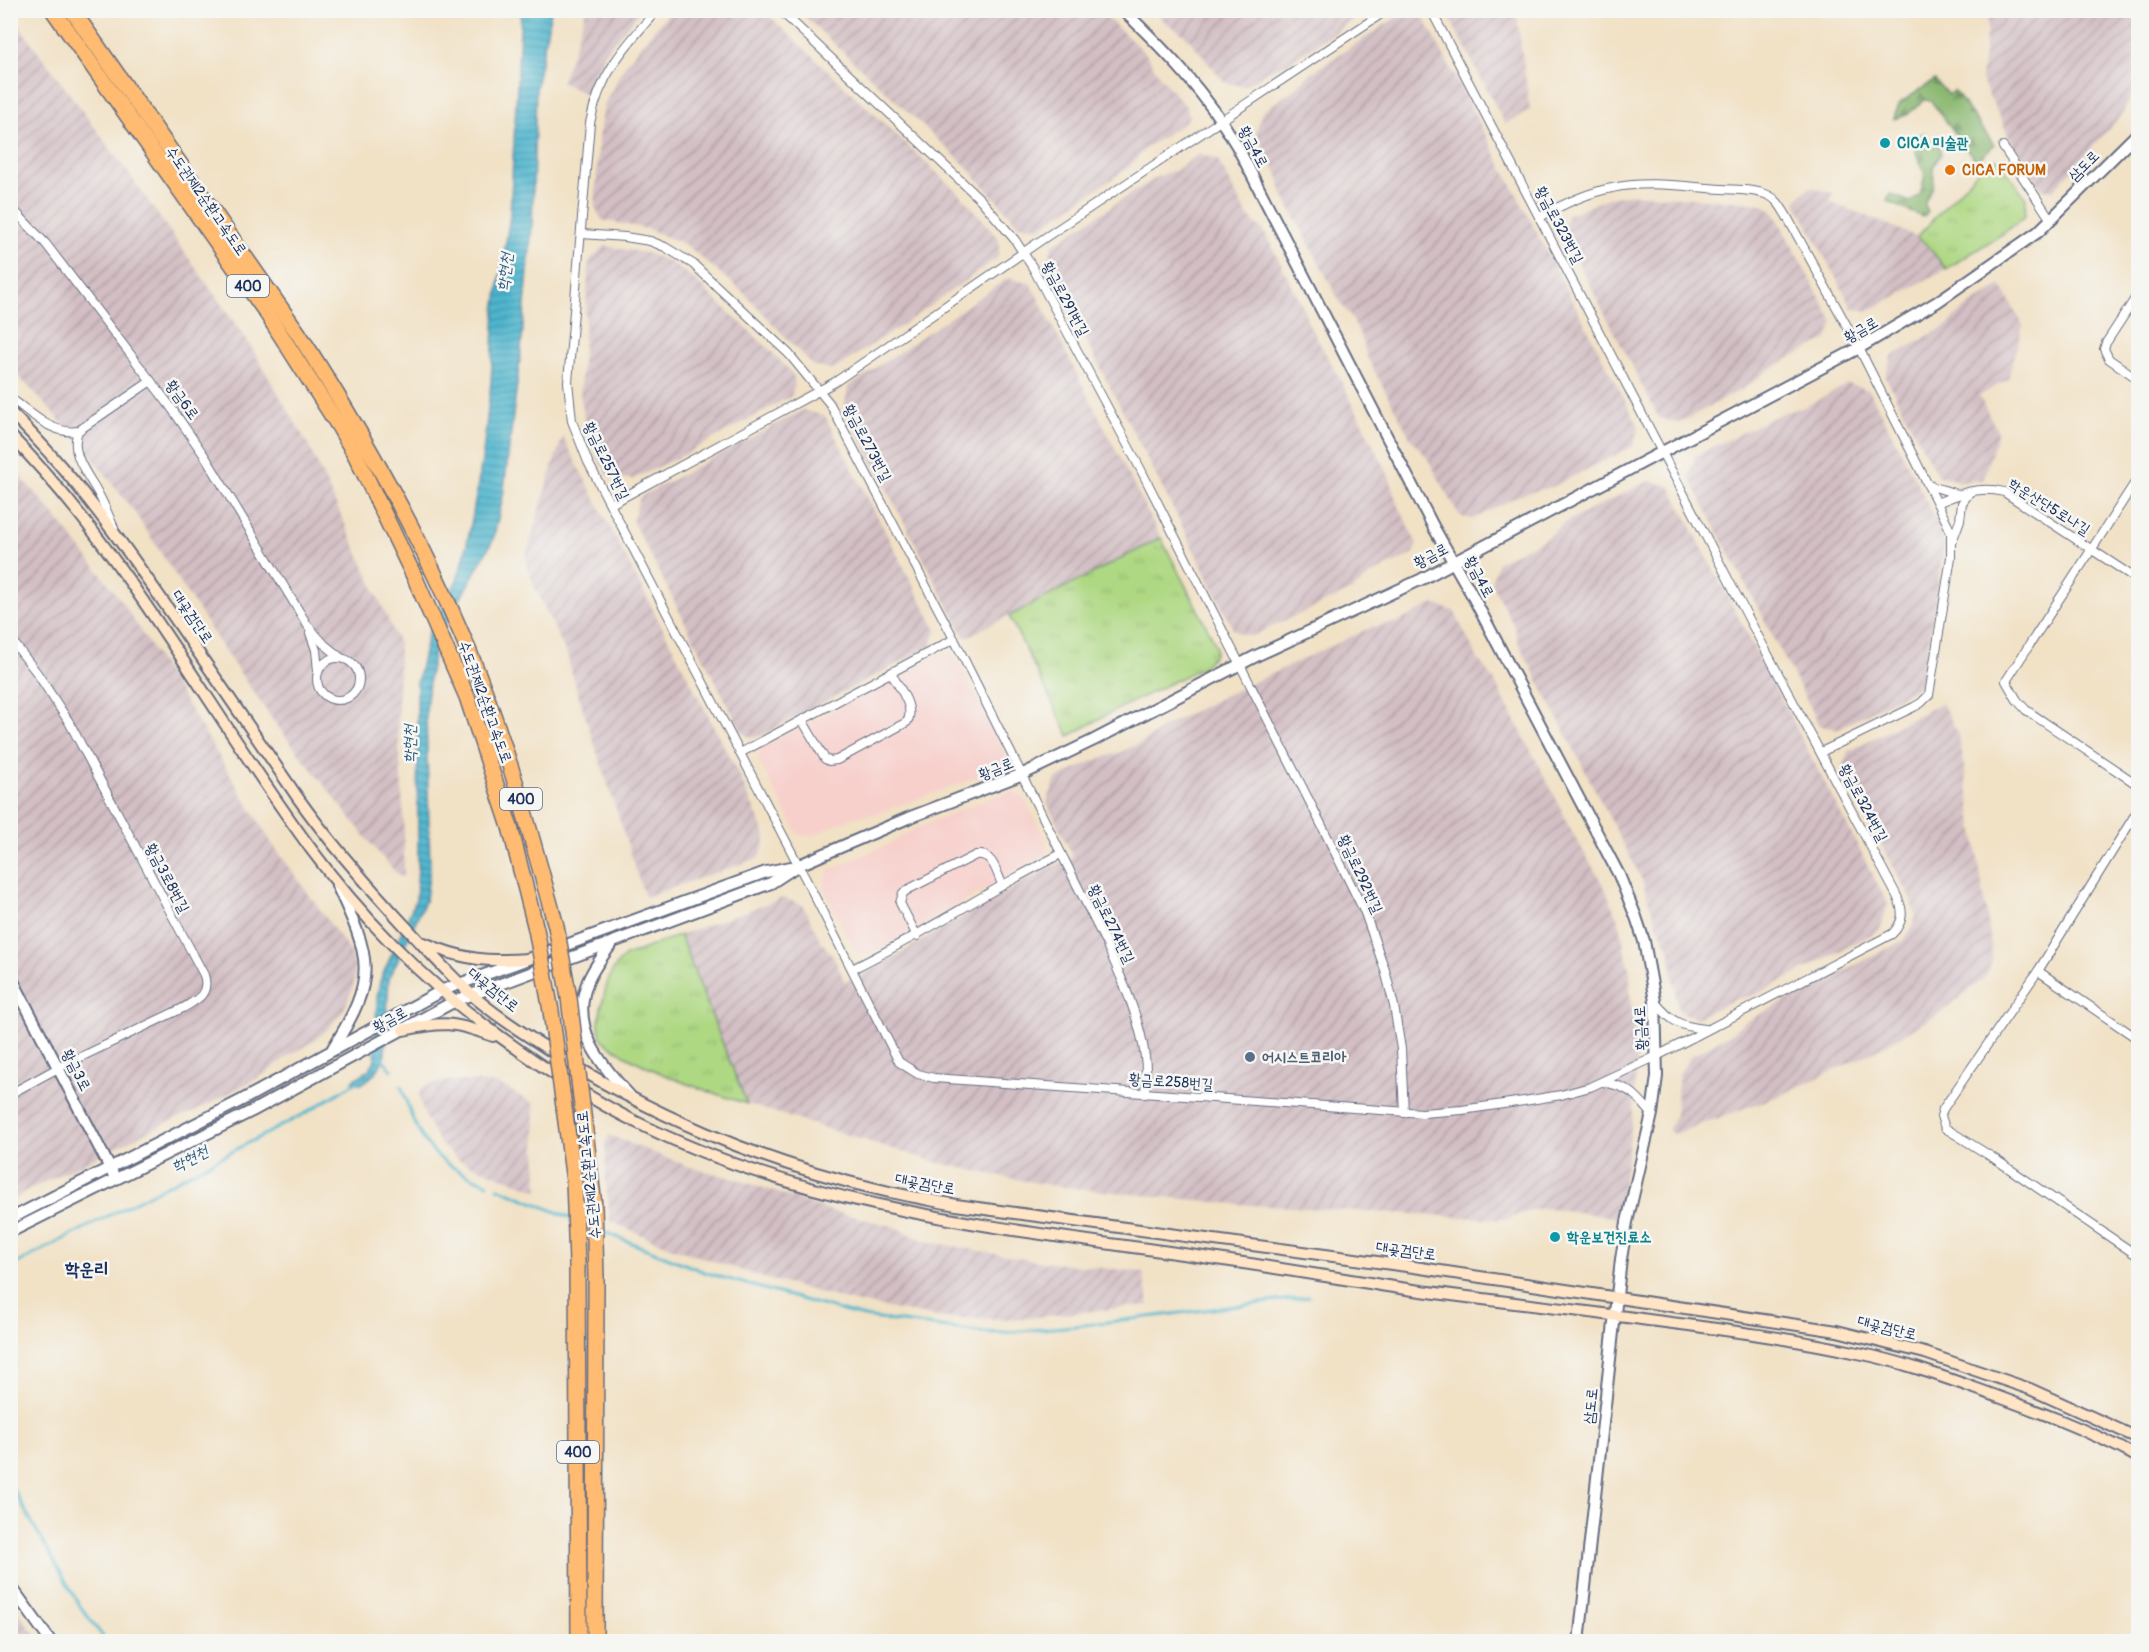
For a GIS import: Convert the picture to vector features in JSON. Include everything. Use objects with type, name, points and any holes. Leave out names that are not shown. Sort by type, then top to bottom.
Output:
[{"type":"highway","name":"수도권제2순환고속도로","points":[[53,10],[266,312],[356,456],[415,578],[467,697],[510,827],[536,929],[551,1011],[574,1181],[577,1263],[579,1641]]},
{"type":"highway","name":"수도권제2순환고속도로","points":[[72,10],[260,277],[320,367],[356,428],[430,567],[478,674],[527,818],[556,926],[569,998],[594,1205],[596,1278],[595,1641]]},
{"type":"main road","name":"대곶검단로","points":[[10,412],[62,466],[120,541],[301,802],[332,843],[396,916],[418,940],[430,948],[460,984],[498,1016],[566,1061],[635,1100],[702,1131],[778,1160],[881,1190],[956,1205],[1414,1267],[1837,1330],[1925,1353],[2030,1389],[2139,1438]]},
{"type":"main road","name":"대곶검단로","points":[[10,435],[50,478],[132,586],[267,787],[334,879],[387,937],[455,1001],[505,1040],[591,1099],[639,1124],[743,1166],[835,1197],[907,1213],[987,1227],[1405,1288],[1736,1332],[1859,1353],[1915,1367],[2033,1409],[2139,1457]]},
{"type":"main road","points":[[430,948],[482,961],[529,959]]},
{"type":"main road","points":[[403,1030],[420,1024],[460,1024],[505,1040]]},
{"type":"street","name":"황금로257번길","points":[[657,10],[610,67],[597,93],[590,123],[568,382],[570,410],[579,444],[797,866]]},
{"type":"street","name":"황금로291번길","points":[[780,10],[981,200],[1024,252],[1140,468],[1239,664]]},
{"type":"street","name":"황금4로","points":[[1123,10],[1188,75],[1222,122],[1434,528],[1619,875],[1644,941],[1655,1001],[1657,1076],[1652,1114],[1638,1175]]},
{"type":"street","points":[[611,504],[821,391],[1024,252],[1387,10]]},
{"type":"street","name":"황금로323번길","points":[[1431,10],[1662,453]]},
{"type":"street","name":"삼도로","points":[[2051,220],[2139,133]]},
{"type":"street","points":[[2003,147],[2051,220]]},
{"type":"street","points":[[1540,217],[1583,196],[1623,186],[1647,185],[1751,191],[1768,195],[1776,200],[1859,348],[1937,503],[1951,533],[1952,543]]},
{"type":"street","name":"황금6로","points":[[10,206],[41,239],[151,381],[206,458],[308,626]]},
{"type":"street","name":"황금로","points":[[420,1024],[455,1001],[471,994],[771,883],[797,866],[908,818],[1023,774],[1140,718],[1239,664],[1454,562],[1859,348],[1966,283],[2038,232],[2051,220]]},
{"type":"street","name":"황금로273번길","points":[[582,234],[638,238],[681,255],[710,277],[758,323],[821,391],[831,404],[862,462],[1023,774]]},
{"type":"street","points":[[2139,294],[2104,349],[2109,359],[2139,378]]},
{"type":"street","points":[[10,398],[49,426],[64,432],[78,431],[151,381]]},
{"type":"street","points":[[78,431],[75,446],[79,460],[102,500],[120,541]]},
{"type":"street","name":"황금로324번길","points":[[1658,1056],[1892,934],[1900,924],[1902,912],[1897,896],[1662,453]]},
{"type":"street","points":[[2139,478],[2006,681],[2026,710],[2139,785]]},
{"type":"street","points":[[1928,485],[1958,494]]},
{"type":"street","name":"학운산단5로나길","points":[[1937,503],[1958,494],[1983,489],[2004,492],[2139,580]]},
{"type":"street","points":[[1821,752],[1921,704],[1929,695],[1952,543],[1960,520],[1962,503],[1971,491]]},
{"type":"street","points":[[308,626],[341,658]]},
{"type":"street","points":[[308,626],[316,650],[318,686],[328,698],[342,700],[349,697],[359,686],[359,672],[349,660],[332,658],[325,662],[318,673]]},
{"type":"street","name":"황금3로8번길","points":[[10,638],[37,673],[69,722],[206,981],[203,994],[196,1001],[58,1068]]},
{"type":"street","points":[[740,753],[954,639]]},
{"type":"street","name":"황금로292번길","points":[[1239,664],[1350,882],[1374,939],[1385,970],[1398,1028],[1404,1113]]},
{"type":"street","points":[[802,720],[825,759],[837,760],[907,722],[910,709],[891,673]]},
{"type":"street","name":"황금로274번길","points":[[1023,774],[1106,943],[1126,992],[1145,1057],[1145,1094]]},
{"type":"street","points":[[2139,810],[2038,971],[1943,1108],[1941,1116],[1945,1128],[2139,1256]]},
{"type":"street","points":[[917,936],[900,903],[903,893],[909,889],[976,855],[984,854],[989,856],[1002,884]]},
{"type":"street","points":[[852,969],[917,936],[1002,884],[1061,854]]},
{"type":"street","name":"황금로","points":[[10,1219],[233,1105],[443,990],[766,872],[797,866]]},
{"type":"street","name":"황금로258번길","points":[[797,866],[852,969],[892,1052],[899,1062],[918,1074],[934,1078],[1404,1113],[1438,1112],[1524,1101],[1577,1091],[1658,1056]]},
{"type":"street","points":[[332,1051],[356,1010],[365,976],[363,947],[334,879]]},
{"type":"street","points":[[613,942],[588,979],[584,992],[582,1016],[593,1052],[611,1076],[635,1100]]},
{"type":"street","points":[[2038,971],[2139,1039]]},
{"type":"street","name":"황금3로","points":[[10,975],[115,1180]]},
{"type":"street","points":[[1655,1001],[1677,1023],[1707,1029]]},
{"type":"street","name":"황금로","points":[[10,1232],[403,1030]]},
{"type":"street","points":[[10,1094],[58,1068]]},
{"type":"street","points":[[1602,1082],[1626,1087],[1652,1114]]},
{"type":"street","name":"삼도로","points":[[1579,1641],[1617,1297],[1627,1222],[1638,1175]]},
{"type":"street","points":[[10,1585],[51,1641]]},
{"type":"shaded area","points":[[672,10],[764,11],[964,198],[999,239],[999,253],[996,259],[901,326],[833,370],[813,366],[744,293],[686,245],[648,229],[602,220],[595,208],[599,134],[604,105],[622,70]]},
{"type":"shaded area","points":[[586,11],[640,11],[606,51],[585,94],[561,82]]},
{"type":"shaded area","points":[[799,11],[1100,11],[1147,55],[1158,74],[1186,107],[1189,116],[1182,124],[1146,148],[1128,168],[1040,227],[1019,225],[965,165]]},
{"type":"shaded area","points":[[1153,11],[1366,11],[1288,63],[1264,73],[1245,86],[1225,83],[1186,36]]},
{"type":"shaded area","points":[[1446,11],[1516,11],[1530,110],[1505,124]]},
{"type":"shaded area","points":[[1989,11],[2129,11],[2138,18],[2138,89],[2121,116],[2053,190],[2042,189],[2016,151],[1981,79]]},
{"type":"shaded area","points":[[1403,13],[1424,18],[1639,427],[1633,446],[1552,487],[1520,495],[1473,519],[1462,517],[1458,513],[1426,456],[1411,439],[1367,357],[1361,337],[1350,315],[1341,304],[1283,195],[1278,175],[1256,133],[1262,112],[1296,88],[1311,73]]},
{"type":"shaded area","points":[[11,15],[130,175],[248,342],[309,446],[357,550],[399,644],[398,729],[404,822],[404,877],[399,876],[380,855],[275,723],[228,656],[135,513],[88,452],[11,370]]},
{"type":"shaded area","points":[[1199,154],[1218,160],[1247,215],[1264,231],[1302,305],[1309,325],[1338,375],[1389,476],[1396,500],[1417,544],[1414,553],[1370,575],[1352,590],[1252,636],[1238,633],[1233,629],[1048,267],[1052,245],[1157,177],[1176,170]]},
{"type":"shaded area","points":[[1810,187],[1833,193],[1831,203],[1917,237],[1927,245],[1946,269],[1868,311],[1852,308],[1795,201]]},
{"type":"shaded area","points":[[1632,194],[1723,200],[1762,204],[1768,207],[1776,216],[1833,322],[1827,339],[1769,369],[1749,385],[1679,423],[1659,418],[1562,232],[1568,215],[1608,198]]},
{"type":"shaded area","points":[[605,246],[647,253],[668,261],[690,276],[789,370],[794,377],[795,384],[791,396],[687,453],[633,479],[608,476],[586,429],[580,393],[589,261]]},
{"type":"shaded area","points":[[1008,278],[1031,284],[1161,538],[965,638],[844,408],[848,387]]},
{"type":"shaded area","points":[[2001,285],[2023,325],[2008,379],[1979,396],[1998,432],[1983,480],[1960,482],[1937,475],[1885,376],[1892,356],[1948,325],[1963,310]]},
{"type":"shaded area","points":[[1848,384],[1869,390],[1942,531],[1944,543],[1924,675],[1920,686],[1837,729],[1820,726],[1689,477],[1695,456],[1782,413],[1805,407]]},
{"type":"shaded area","points":[[803,410],[825,416],[936,629],[931,646],[760,736],[753,737],[742,732],[632,520],[640,497]]},
{"type":"shaded area","points":[[563,437],[738,773],[766,836],[758,858],[645,897],[567,655],[526,564],[526,556]]},
{"type":"shaded area","points":[[10,465],[52,512],[121,600],[271,842],[350,951],[355,968],[354,984],[344,1010],[325,1032],[308,1045],[288,1056],[265,1074],[192,1113],[174,1119],[22,1193],[11,1203]]},
{"type":"shaded area","points":[[1649,481],[1670,486],[1888,904],[1880,930],[1755,995],[1733,1000],[1696,1018],[1678,1010],[1669,948],[1657,925],[1641,878],[1519,644],[1513,624],[1491,583],[1498,562],[1548,537],[1564,523]]},
{"type":"shaded area","points":[[1433,604],[1454,611],[1478,659],[1494,680],[1568,825],[1605,888],[1620,925],[1630,973],[1637,1058],[1633,1113],[1619,1218],[1548,1208],[1537,1209],[1506,1219],[1497,1219],[1234,1204],[1062,1187],[935,1162],[747,1104],[680,935],[783,898],[803,905],[820,940],[833,956],[845,982],[876,967],[1026,880],[1073,857],[1047,802],[1056,779],[1095,760],[1145,741],[1165,726],[1224,696],[1372,627],[1398,622]]},
{"type":"shaded area","points":[[946,652],[956,657],[1004,752],[1006,762],[1004,767],[878,813],[854,817],[813,835],[803,836],[797,833],[760,763],[758,757],[761,747]]},
{"type":"shaded area","points":[[1942,703],[1958,734],[1963,758],[1991,943],[1992,957],[1989,971],[1983,979],[1940,1013],[1875,1051],[1779,1096],[1674,1134],[1668,1131],[1675,1115],[1679,1074],[1691,1056],[1729,1035],[1745,1022],[1902,941],[1912,929],[1915,915],[1912,902],[1842,770],[1849,751]]},
{"type":"shaded area","points":[[1014,792],[1025,800],[1047,844],[1046,854],[900,939],[866,955],[855,951],[824,890],[824,882],[829,870],[887,845],[910,831],[995,796]]},
{"type":"shaded area","points":[[444,1081],[496,1084],[534,1104],[538,1191],[459,1160],[441,1145],[426,1119],[419,1098],[424,1086]]},
{"type":"shaded area","points":[[609,1135],[690,1167],[743,1181],[831,1211],[892,1226],[925,1241],[1041,1262],[1143,1272],[1149,1305],[1016,1319],[944,1318],[854,1302],[765,1278],[670,1247],[610,1221],[605,1145]]},
{"type":"shaded area","points":[[11,1602],[39,1641],[11,1641]]},
{"type":"green space","points":[[1935,80],[1948,95],[1954,90],[1994,145],[1978,160],[1975,160],[1931,101],[1924,100],[1907,115],[1893,119],[1900,103]]},
{"type":"green space","points":[[1924,133],[1928,140],[1939,142],[1941,154],[1933,167],[1934,184],[1925,202],[1928,213],[1922,217],[1887,201],[1890,194],[1911,202],[1920,194],[1925,176],[1916,147],[1920,135]]},
{"type":"green space","points":[[1998,159],[2026,198],[2025,216],[2004,233],[1946,269],[1927,245],[1917,237],[1978,171],[1988,162]]},
{"type":"green space","points":[[1161,538],[1213,639],[1216,647],[1215,654],[1203,667],[1069,736],[1009,616]]},
{"type":"green space","points":[[680,935],[747,1104],[653,1070],[610,1046],[601,1037],[599,1023],[601,1009],[613,970],[626,956]]},
{"type":"water","points":[[521,11],[551,11],[536,88],[532,226],[521,351],[503,497],[493,540],[435,648],[426,712],[430,867],[426,899],[389,979],[385,1054],[376,1072],[361,1084],[352,1081],[369,1070],[375,1060],[377,997],[380,981],[416,899],[418,867],[417,683],[428,634],[457,580],[464,558],[483,454],[491,382],[495,310],[510,216]]},
{"type":"waterway","points":[[382,1058],[392,1070]]},
{"type":"waterway","name":"학현천","points":[[10,1267],[304,1114],[358,1081]]},
{"type":"waterway","points":[[401,1086],[414,1122],[435,1154],[453,1168],[488,1184]]},
{"type":"waterway","points":[[498,1188],[571,1218]]},
{"type":"waterway","points":[[599,1230],[707,1273],[864,1317],[978,1332],[1001,1333],[1084,1325],[1309,1297]]},
{"type":"waterway","name":"학현천","points":[[10,1484],[80,1606],[107,1642]]},
{"type":"place","name":"CICA 미술관","points":[[1885,143]]},
{"type":"place","name":"CICA FORUM","points":[[1950,170]]},
{"type":"place","name":"어시스트코리아","points":[[1250,1057]]},
{"type":"place","name":"학운보건진료소","points":[[1555,1237]]},
{"type":"district","name":"학운리","points":[[87,1269]]}]
